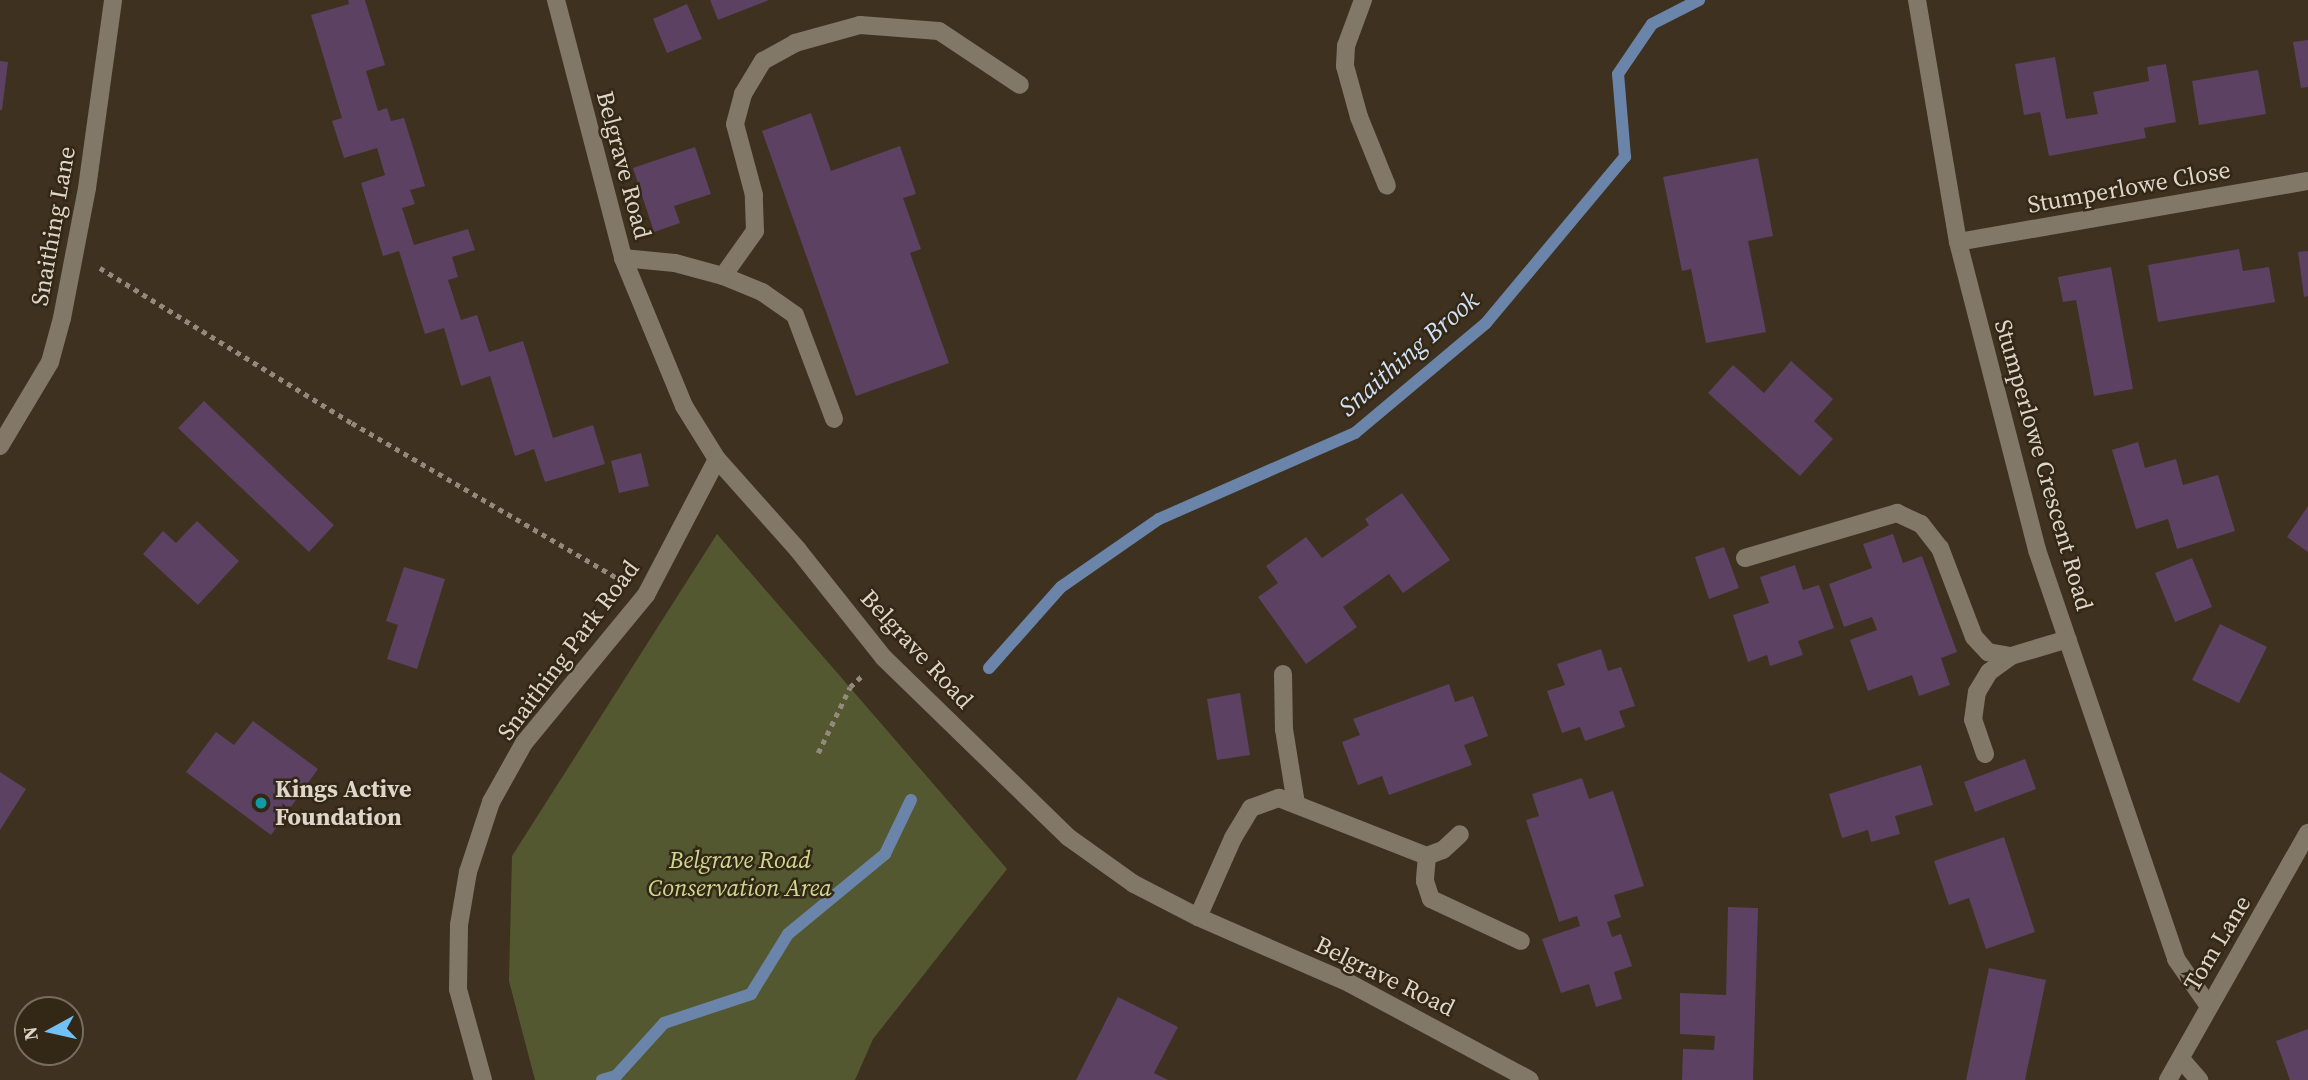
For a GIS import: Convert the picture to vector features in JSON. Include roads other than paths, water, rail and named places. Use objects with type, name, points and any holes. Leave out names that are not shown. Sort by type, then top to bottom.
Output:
[{"type":"street","name":"Snaithing Lane","points":[[0,446],[50,362],[74,252],[113,0]]},
{"type":"street","name":"Belgrave Road","points":[[556,0],[623,258],[684,406],[717,459],[798,550],[884,657],[1069,837],[1134,884],[1198,917],[1349,983],[1530,1080]]},
{"type":"street","points":[[1363,0],[1346,46],[1345,66],[1359,117],[1387,186]]},
{"type":"street","name":"Stumperlowe Crescent Road","points":[[1917,0],[1958,242],[2038,550],[2176,958],[2207,1005]]},
{"type":"street","points":[[723,276],[755,230],[754,195],[735,124],[743,94],[763,61],[796,43],[860,25],[939,32],[1020,85]]},
{"type":"street","name":"Stumperlowe Close","points":[[1958,242],[2308,181]]},
{"type":"street","points":[[623,258],[675,263],[723,276],[762,292],[794,315],[834,419]]},
{"type":"street","name":"Snaithing Park Road","points":[[483,1080],[458,989],[459,925],[468,872],[487,813],[524,743],[646,595],[717,459]]},
{"type":"street","points":[[1745,558],[1898,513],[1921,524],[1940,548],[1974,637],[1988,652],[2011,656]]},
{"type":"street","points":[[1985,754],[1973,720],[1977,692],[1989,672],[2011,656],[2068,639]]},
{"type":"street","points":[[1283,674],[1284,729],[1296,804]]},
{"type":"street","points":[[1198,917],[1233,838],[1251,808],[1279,798],[1427,856]]},
{"type":"street","name":"Tom Lane","points":[[2168,1080],[2207,1005],[2308,833]]},
{"type":"street","points":[[1427,856],[1460,834]]},
{"type":"street","points":[[1427,856],[1425,881],[1431,898],[1521,941]]},
{"type":"street","points":[[2181,1059],[2199,1080]]},
{"type":"waterway","name":"Snaithing Brook","points":[[989,668],[1061,587],[1159,519],[1355,433],[1486,323],[1625,157],[1618,74],[1652,24],[1699,0]]},
{"type":"waterway","name":"Snaithing Brook","points":[[602,1080],[616,1076],[664,1023],[751,994],[788,934],[885,854],[911,800]]},
{"type":"place","name":"Kings Active Foundation","points":[[261,803]]},
{"type":"park label","name":"Belgrave Road Conservation Area","points":[[740,874]]}]
